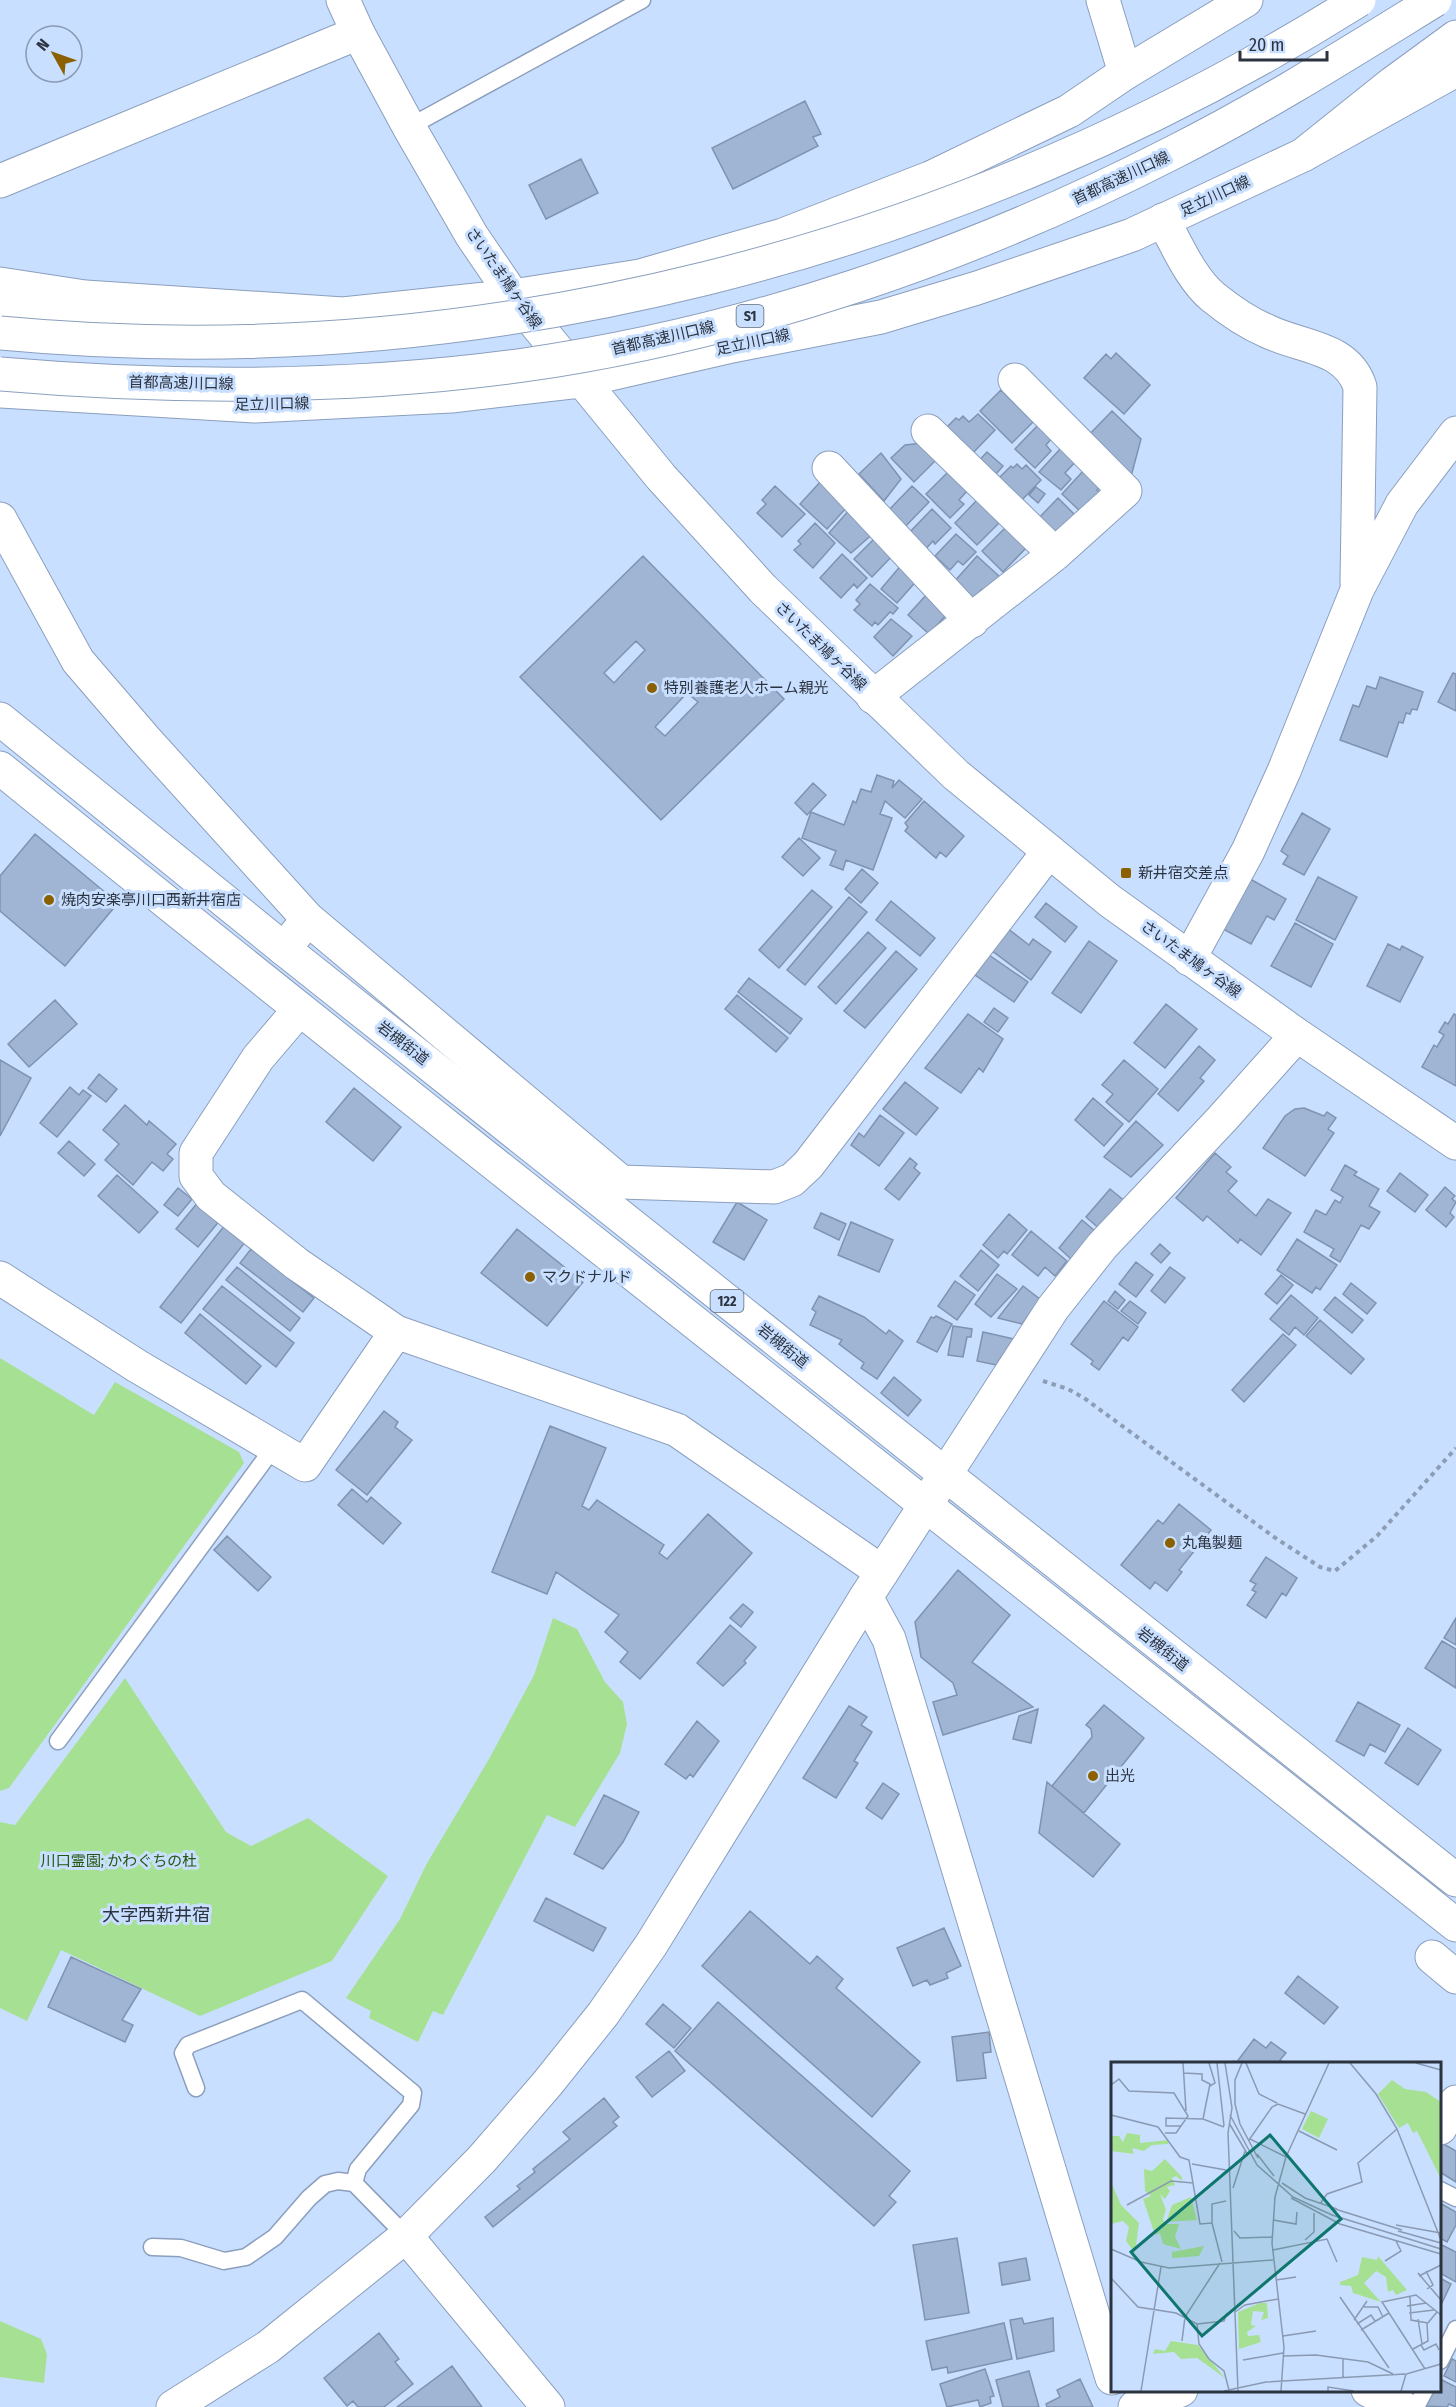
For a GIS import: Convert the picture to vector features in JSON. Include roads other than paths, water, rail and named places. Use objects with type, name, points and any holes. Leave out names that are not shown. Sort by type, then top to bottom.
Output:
[{"type":"main road","name":"さいたま鳩ヶ谷線","points":[[343,0],[358,33],[409,127],[472,236],[513,296],[580,381],[661,477],[763,589],[956,776],[1049,851],[1189,959],[1456,1143]]},
{"type":"main road","points":[[1103,0],[1125,73]]},
{"type":"main road","points":[[0,284],[85,297],[343,314],[513,296],[640,276],[783,235],[930,178],[1069,111],[1125,73],[1246,0]]},
{"type":"main road","points":[[0,333],[124,342],[186,342],[387,333],[559,311],[657,291],[785,259],[908,218],[1077,152],[1207,88],[1359,0]]},
{"type":"main road","name":"首都高速川口線","points":[[0,374],[185,385],[325,383],[523,365],[612,350],[721,324],[840,289],[937,256],[1036,218],[1174,153],[1342,57],[1435,0]]},
{"type":"main road","points":[[0,181],[358,33]]},
{"type":"main road","points":[[1303,155],[1393,83],[1456,37]]},
{"type":"main road","name":"足立川口線","points":[[0,391],[255,406],[451,396],[580,381],[732,346],[881,317],[977,288],[1132,235],[1303,155],[1456,70]]},
{"type":"main road","points":[[1163,220],[1188,264],[1211,295],[1267,332],[1342,358],[1356,373],[1360,387],[1357,590]]},
{"type":"main road","points":[[0,305],[59,315],[387,333]]},
{"type":"main road","points":[[873,697],[1055,554],[1125,491],[1015,380]]},
{"type":"main road","points":[[928,431],[1055,554]]},
{"type":"main road","points":[[1189,959],[1248,851],[1280,781],[1357,590],[1402,504],[1456,433]]},
{"type":"main road","points":[[829,468],[972,621]]},
{"type":"main road","points":[[0,519],[78,661],[308,920],[612,1192],[774,1187],[792,1180],[808,1164],[1049,851]]},
{"type":"main road","name":"岩槻街道","points":[[0,719],[284,949],[612,1192],[944,1476],[1456,1880]]},
{"type":"main road","name":"122","points":[[0,768],[299,1010],[926,1503],[1456,1925]]},
{"type":"main road","points":[[284,949],[308,920]]},
{"type":"main road","points":[[299,1010],[258,1058],[196,1153],[196,1176],[211,1196],[297,1264],[396,1332],[677,1430],[874,1584],[1111,2371]]},
{"type":"main road","points":[[173,2407],[268,2347],[406,2236],[489,2150],[547,2084],[603,2014],[651,1945],[874,1584],[1053,1308],[1102,1246],[1222,1119],[1297,1035]]},
{"type":"main road","points":[[0,1278],[137,1366],[305,1465],[396,1332]]},
{"type":"main road","points":[[1441,2126],[1456,2102]]},
{"type":"main road","points":[[406,2236],[548,2407]]},
{"type":"main road","points":[[1116,2392],[1121,2407]]},
{"type":"main road","points":[[1135,2407],[1178,2392]]},
{"type":"main road","points":[[1370,2392],[1402,2407]]},
{"type":"lane","points":[[409,127],[642,0]]},
{"type":"lane","points":[[58,1741],[274,1447]]},
{"type":"lane","points":[[196,2088],[183,2053],[188,2045],[302,2000],[413,2093],[411,2105],[358,2169],[354,2183]]},
{"type":"lane","points":[[152,2247],[181,2248],[224,2261],[246,2257],[275,2236],[325,2184],[338,2181],[354,2183],[406,2236]]},
{"type":"lane","points":[[1441,2190],[1456,2198]]},
{"type":"lane","points":[[1441,2359],[1456,2329]]},
{"type":"lane","points":[[1416,2407],[1424,2392]]},
{"type":"place","name":"特別養護老人ホーム親光","points":[[652,688]]},
{"type":"place","name":"新井宿交差点","points":[[1126,873]]},
{"type":"place","name":"焼肉安楽亭川口西新井宿店","points":[[49,900]]},
{"type":"place","name":"マクドナルド","points":[[530,1277]]},
{"type":"place","name":"丸亀製麺","points":[[1170,1543]]},
{"type":"place","name":"出光","points":[[1093,1776]]},
{"type":"district","name":"大字西新井宿","points":[[156,1915]]},
{"type":"park label","name":"川口霊園; かわぐちの杜","points":[[119,1861]]}]
